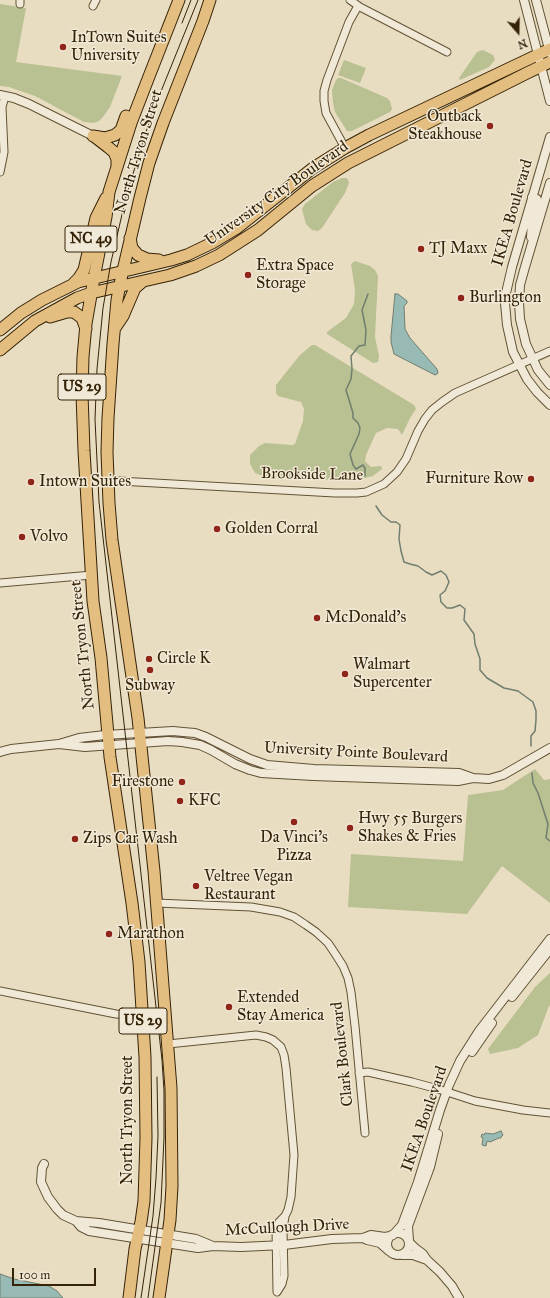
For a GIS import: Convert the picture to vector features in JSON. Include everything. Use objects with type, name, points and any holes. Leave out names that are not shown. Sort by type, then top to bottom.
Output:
[{"type":"main road","name":"North Tryon Street","points":[[129,1298],[134,1249],[144,1201],[146,1151],[143,1014],[140,962],[108,740],[92,575],[84,451],[82,401],[83,357],[91,293],[106,217],[109,192],[148,79],[179,0]]},
{"type":"main road","name":"North Tryon Street","points":[[159,1298],[172,1186],[172,1100],[152,856],[138,718],[112,540],[108,482],[108,418],[119,286],[130,237],[149,163],[210,0]]},
{"type":"main road","name":"University City Boulevard","points":[[0,330],[29,308],[72,284],[171,260],[198,250],[226,235],[248,220],[314,168],[345,148],[538,54],[550,51]]},
{"type":"main road","name":"University City Boulevard","points":[[0,350],[29,325],[77,298],[91,293],[143,282],[183,271],[219,255],[252,234],[312,186],[353,159],[545,64]]},
{"type":"main road","points":[[93,136],[105,138],[112,137],[119,133],[123,127],[128,110],[148,79]]},
{"type":"main road","points":[[93,136],[114,152],[117,159],[117,167]]},
{"type":"main road","name":"NC 49","points":[[72,284],[78,281],[84,270],[96,218],[109,192]]},
{"type":"main road","points":[[130,237],[132,248],[142,257],[153,260],[171,260]]},
{"type":"main road","points":[[114,334],[135,288],[143,282]]},
{"type":"main road","points":[[29,325],[47,318],[73,311],[78,313],[82,318],[86,330]]},
{"type":"street","points":[[350,0],[358,6],[447,52]]},
{"type":"street","points":[[524,0],[538,54],[545,64],[550,101]]},
{"type":"street","points":[[536,0],[550,51]]},
{"type":"street","points":[[345,148],[326,114],[324,91],[326,80],[351,18],[358,6]]},
{"type":"street","points":[[0,172],[4,152],[2,107],[3,95],[29,104],[93,136]]},
{"type":"street","name":"IKEA Boulevard","points":[[550,137],[512,267],[506,293],[505,309],[508,332],[513,352],[519,365],[532,386],[550,405]]},
{"type":"street","name":"IKEA Boulevard","points":[[550,183],[520,285],[519,308],[524,341],[542,375],[550,385]]},
{"type":"street","points":[[531,246],[532,221],[537,202],[536,198],[532,197]]},
{"type":"street","name":"Brookside Lane","points":[[108,482],[125,481],[341,493],[366,492],[384,484],[397,472],[406,459],[425,419],[432,410],[442,402],[455,393],[550,351]]},
{"type":"street","points":[[519,365],[526,368],[537,384],[550,398]]},
{"type":"street","points":[[0,583],[92,575]]},
{"type":"street","name":"University Pointe Boulevard","points":[[108,740],[123,735],[139,739],[195,744],[211,750],[235,764],[261,773],[458,781],[473,778],[489,779],[503,775],[550,748]]},
{"type":"street","points":[[0,752],[17,748],[59,744],[79,738],[108,740]]},
{"type":"street","name":"University Pointe Boulevard","points":[[108,740],[124,745],[139,739]]},
{"type":"street","name":"Clark Boulevard","points":[[156,903],[238,906],[268,909],[284,913],[294,917],[316,932],[333,950],[343,966],[348,978],[360,1073],[364,1133]]},
{"type":"street","name":"IKEA Boulevard","points":[[392,1236],[402,1225],[418,1182],[438,1114],[449,1092],[480,1040],[546,951],[550,939]]},
{"type":"street","points":[[0,991],[124,1015],[143,1014]]},
{"type":"street","points":[[168,1044],[256,1036],[266,1037],[273,1040],[281,1047],[286,1068],[294,1155],[290,1204],[285,1216],[279,1245],[284,1276],[282,1284],[275,1295]]},
{"type":"street","points":[[360,1073],[368,1072],[449,1092],[475,1101],[523,1110],[550,1113]]},
{"type":"street","name":"IKEA Boulevard","points":[[409,1241],[408,1226],[430,1167],[449,1092]]},
{"type":"street","points":[[44,1164],[42,1168],[41,1182],[48,1197],[57,1210],[63,1215],[76,1221],[91,1222],[138,1234]]},
{"type":"street","name":"McCullough Drive","points":[[138,1234],[154,1232],[167,1239]]},
{"type":"street","name":"McCullough Drive","points":[[138,1234],[153,1240],[196,1239],[213,1246],[241,1247],[279,1245],[332,1239],[363,1238],[371,1235],[392,1236],[403,1234],[415,1248],[423,1254],[426,1260],[443,1275],[459,1298]]},
{"type":"street","points":[[389,1251],[387,1242],[392,1236]]},
{"type":"street","name":"McCullough Drive","points":[[363,1238],[380,1243],[395,1255],[410,1255],[426,1260]]},
{"type":"street","points":[[401,1255],[408,1251],[410,1246],[409,1241]]},
{"type":"green space","points":[[0,4],[26,8],[16,62],[122,76],[110,107],[99,121],[94,123],[84,122],[35,96],[9,87],[0,86]]},
{"type":"green space","points":[[483,50],[493,55],[495,60],[489,67],[460,80],[459,78],[477,52]]},
{"type":"green space","points":[[344,60],[366,68],[360,83],[338,75]]},
{"type":"green space","points":[[338,78],[387,98],[390,101],[392,109],[390,112],[352,131],[347,131],[335,112],[333,103],[332,90]]},
{"type":"green space","points":[[342,178],[347,178],[349,183],[345,193],[322,228],[318,231],[312,230],[306,224],[302,209],[305,204],[333,182]]},
{"type":"green space","points":[[355,261],[370,266],[375,270],[378,276],[375,337],[379,356],[378,362],[373,363],[327,334],[327,332],[346,318],[354,304],[355,290],[351,264]]},
{"type":"green space","points":[[312,345],[315,345],[414,405],[416,409],[402,435],[398,429],[387,428],[376,433],[366,455],[365,461],[371,467],[381,466],[382,469],[373,476],[353,481],[263,476],[255,473],[250,464],[250,455],[259,446],[265,443],[295,444],[303,421],[304,409],[301,402],[278,396],[276,393],[276,385],[300,355]]},
{"type":"green space","points":[[535,769],[544,780],[550,779],[550,903],[502,866],[467,914],[348,907],[351,854],[463,861],[468,795],[503,790]]},
{"type":"green space","points":[[550,973],[550,1006],[538,1035],[518,1048],[490,1054],[488,1049],[535,987]]},
{"type":"water","points":[[395,294],[398,294],[407,301],[404,306],[405,329],[410,338],[437,369],[437,374],[435,375],[394,354],[391,336]]},
{"type":"water","points":[[501,1131],[503,1135],[501,1138],[490,1142],[487,1141],[486,1146],[482,1145],[482,1134],[493,1134]]},
{"type":"water","points":[[0,1274],[14,1279],[49,1286],[57,1291],[63,1298],[0,1298]]},
{"type":"waterway","points":[[365,476],[365,468],[363,465],[356,469],[353,465],[350,454],[359,434],[360,428],[358,423],[353,418],[353,413],[346,390],[351,379],[351,356],[359,346],[365,345],[366,330],[362,310],[368,294]]},
{"type":"waterway","points":[[376,506],[382,515],[391,522],[396,522],[400,525],[399,539],[404,562],[418,566],[432,575],[441,571],[446,575],[449,582],[445,591],[440,595],[441,602],[447,608],[460,605],[465,609],[464,620],[474,634],[475,644],[480,659],[480,670],[487,678],[504,688],[518,691],[533,702],[536,711],[536,720],[535,731],[531,736],[531,746]]},
{"type":"waterway","points":[[532,773],[533,783],[538,793],[548,824],[546,838],[550,841]]},
{"type":"tram line","points":[[182,23],[191,0]]},
{"type":"tram line","points":[[148,1298],[161,1203],[164,1138],[164,1091],[162,1060],[99,502],[95,419],[97,369],[103,308],[111,262],[127,193],[151,116],[198,0]]},
{"type":"tram line","points":[[141,1298],[153,1216],[156,1178],[158,1136],[157,1077]]},
{"type":"place","name":"InTown Suites University","points":[[63,47]]},
{"type":"place","name":"Outback Steakhouse","points":[[490,126]]},
{"type":"place","name":"TJ Maxx","points":[[421,249]]},
{"type":"place","name":"Extra Space Storage","points":[[248,275]]},
{"type":"place","name":"Burlington","points":[[461,298]]},
{"type":"place","name":"Furniture Row","points":[[531,479]]},
{"type":"place","name":"Intown Suites","points":[[31,482]]},
{"type":"place","name":"Golden Corral","points":[[217,529]]},
{"type":"place","name":"Volvo","points":[[22,537]]},
{"type":"place","name":"McDonald's","points":[[317,618]]},
{"type":"place","name":"Circle K","points":[[149,659]]},
{"type":"place","name":"Subway","points":[[150,670]]},
{"type":"place","name":"Walmart Supercenter","points":[[345,674]]},
{"type":"place","name":"Firestone","points":[[182,782]]},
{"type":"place","name":"KFC","points":[[180,801]]},
{"type":"place","name":"Da Vinci's Pizza","points":[[294,822]]},
{"type":"place","name":"Hwy 55 Burgers Shakes & Fries","points":[[350,828]]},
{"type":"place","name":"Zips Car Wash","points":[[75,839]]},
{"type":"place","name":"Veltree Vegan Restaurant","points":[[196,886]]},
{"type":"place","name":"Marathon","points":[[109,934]]},
{"type":"place","name":"Extended Stay America","points":[[229,1007]]}]
